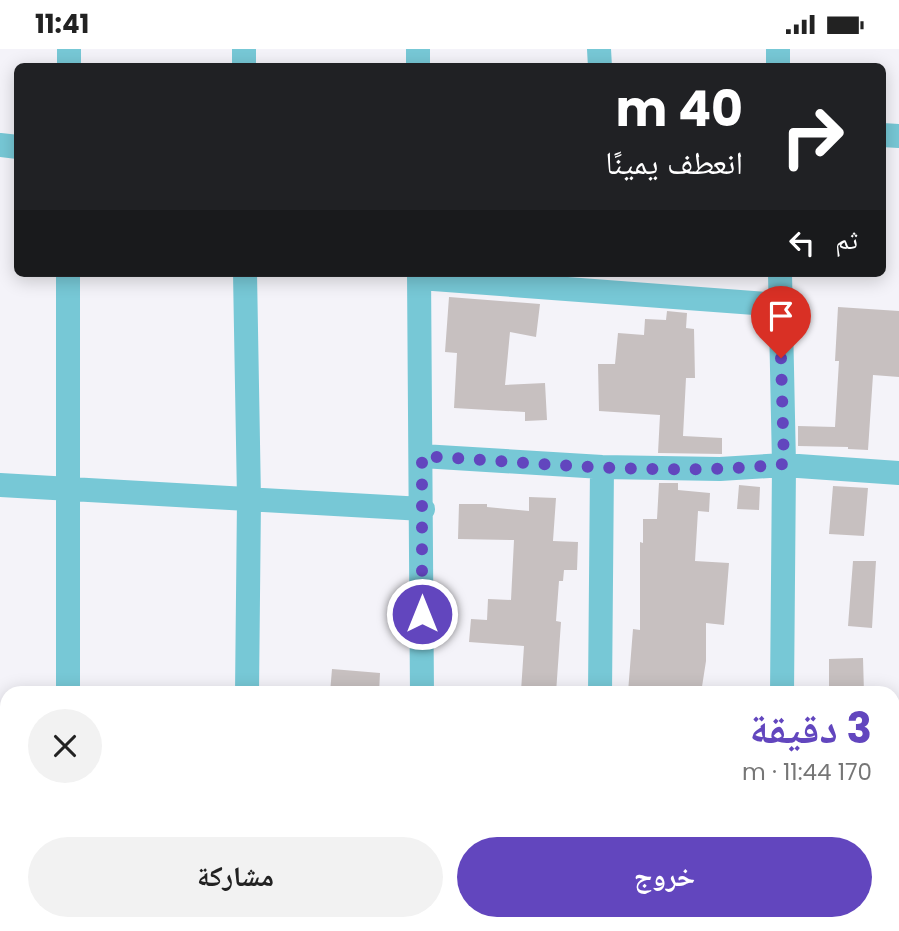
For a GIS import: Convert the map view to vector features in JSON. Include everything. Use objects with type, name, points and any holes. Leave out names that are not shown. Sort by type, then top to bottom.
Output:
[{"type":"street","points":[[68,277],[68,686]]},
{"type":"street","points":[[245,277],[249,499],[247,686]]},
{"type":"street","points":[[419,277],[423,509],[422,686]]},
{"type":"street","points":[[431,277],[780,305]]},
{"type":"street","points":[[780,277],[784,464],[782,686]]},
{"type":"street","points":[[422,456],[602,467],[720,469],[784,464],[899,473]]},
{"type":"street","points":[[600,686],[602,467]]},
{"type":"street","points":[[0,485],[423,509]]},
{"type":"building","points":[[449,297],[540,304],[536,337],[510,332],[505,385],[545,383],[547,420],[525,421],[525,412],[454,408],[457,353],[445,352]]},
{"type":"building","points":[[838,307],[899,311],[899,377],[873,375],[868,450],[798,446],[798,426],[835,427],[839,361],[835,361]]},
{"type":"building","points":[[667,311],[687,313],[686,328],[694,329],[695,378],[686,378],[683,436],[722,438],[722,454],[658,453],[660,415],[599,411],[598,364],[615,364],[618,333],[644,335],[645,319],[666,320]]},
{"type":"building","points":[[659,483],[678,483],[678,490],[710,493],[709,512],[698,511],[695,561],[729,563],[724,625],[706,623],[706,661],[702,686],[628,686],[633,629],[640,630],[640,542],[643,543],[643,519],[657,519]]},
{"type":"building","points":[[739,485],[760,487],[759,510],[737,509]]},
{"type":"building","points":[[833,486],[868,488],[864,536],[829,534]]},
{"type":"building","points":[[529,497],[556,498],[553,541],[578,542],[577,570],[564,570],[563,581],[559,581],[556,621],[561,622],[556,686],[521,686],[524,646],[469,642],[471,619],[487,620],[488,599],[511,600],[514,540],[458,539],[459,504],[487,504],[487,507],[529,511]]},
{"type":"building","points":[[853,561],[876,561],[872,628],[848,626]]},
{"type":"building","points":[[863,658],[864,686],[829,686],[829,659]]},
{"type":"building","points":[[332,669],[380,673],[379,686],[331,686]]},
{"type":"route","points":[[422,614],[422,456],[602,467],[720,469],[784,464],[781,358]]}]
